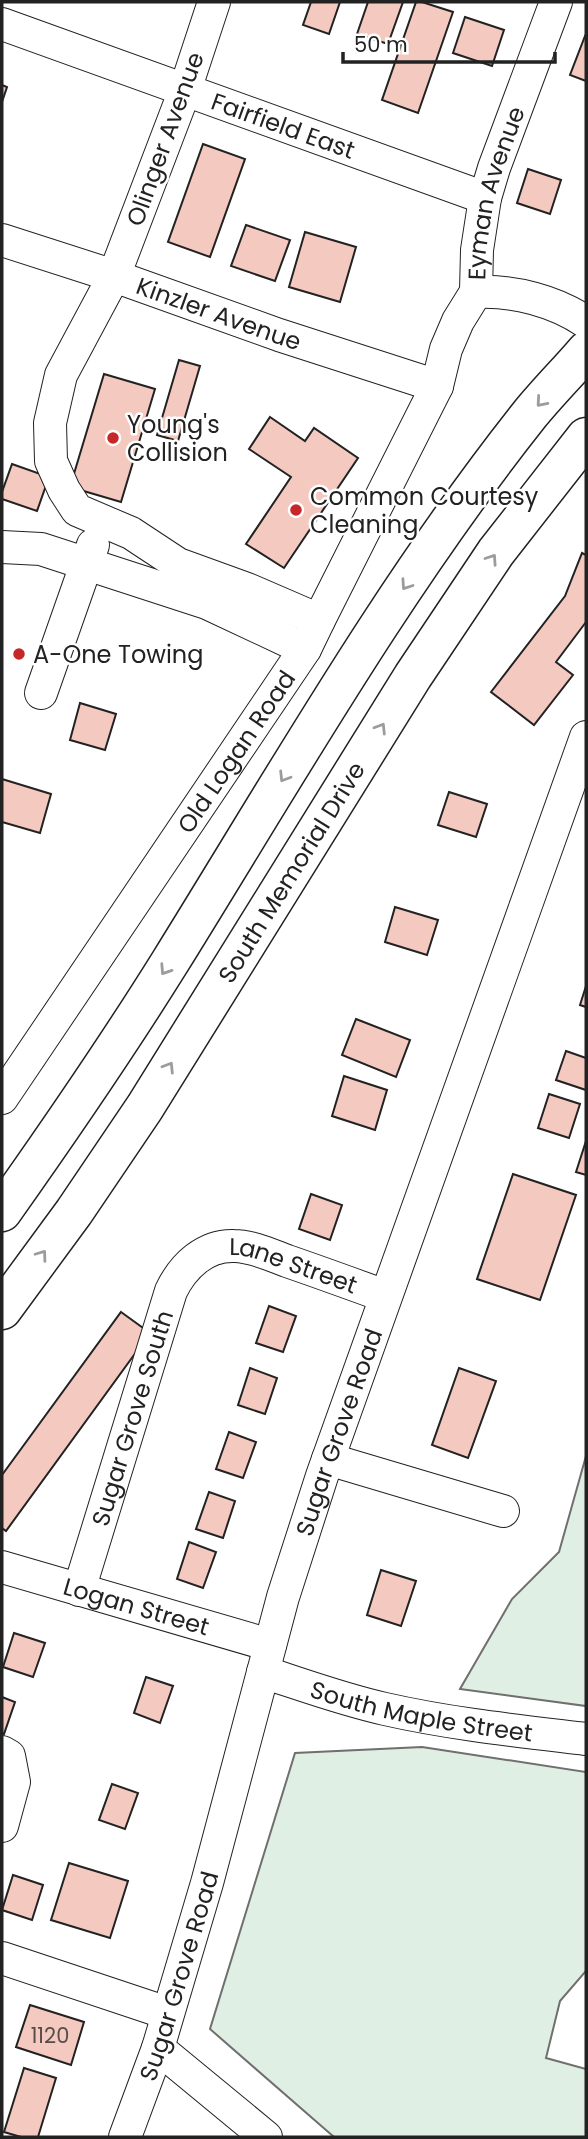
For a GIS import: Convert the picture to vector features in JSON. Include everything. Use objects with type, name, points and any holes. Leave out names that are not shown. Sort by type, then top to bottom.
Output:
[{"type":"highway","points":[[2,1212],[76,1107],[140,1009],[369,641],[444,529],[531,413],[586,351]]},
{"type":"highway","name":"South Memorial Drive","points":[[2,1310],[74,1212],[145,1107],[413,676],[496,552],[586,437]]},
{"type":"street","name":"Olinger Avenue","points":[[214,2],[185,90],[114,276],[61,375],[50,423],[51,461],[64,490],[77,509],[131,533],[178,564],[247,589],[319,621]]},
{"type":"street","name":"Eyman Avenue","points":[[437,386],[446,348],[458,321],[476,292],[477,250],[485,198],[494,168],[556,2]]},
{"type":"street","name":"Fairfield East","points":[[2,24],[485,198]]},
{"type":"street","name":"Kinzler Avenue","points":[[2,240],[437,386]]},
{"type":"street","points":[[476,292],[492,291],[526,296],[573,313],[586,322]]},
{"type":"street","name":"Old Logan Road","points":[[2,1098],[305,649],[437,386]]},
{"type":"street","points":[[41,693],[101,520]]},
{"type":"street","points":[[2,547],[41,549],[207,603],[305,649]]},
{"type":"street","name":"Sugar Grove Road","points":[[125,2137],[158,2048],[207,1883],[283,1597],[327,1459],[586,737]]},
{"type":"street","name":"Lane Street","points":[[202,1255],[216,1248],[236,1245],[258,1250],[385,1296]]},
{"type":"street","name":"Sugar Grove South","points":[[79,1590],[171,1291],[182,1272],[202,1255]]},
{"type":"street","points":[[327,1459],[503,1511]]},
{"type":"street","name":"Logan Street","points":[[2,1567],[79,1590],[266,1658]]},
{"type":"street","name":"South Maple Street","points":[[266,1658],[340,1697],[387,1710],[586,1740]]},
{"type":"street","points":[[2,1752],[9,1756],[14,1782],[2,1826]]},
{"type":"street","points":[[2,1958],[120,1999],[167,2012]]},
{"type":"street","points":[[158,2048],[266,2137]]},
{"type":"green space","points":[[586,1456],[586,1706],[460,1689],[512,1599],[559,1552]]},
{"type":"green space","points":[[422,1747],[586,1772],[586,1971],[560,2001],[546,2058],[586,2069],[586,2137],[334,2137],[210,2029],[295,1753]]},
{"type":"building","points":[[311,2],[340,2],[329,34],[303,25]]},
{"type":"building","points":[[368,2],[403,2],[388,44],[357,34]]},
{"type":"building","points":[[416,2],[453,12],[418,113],[382,100]]},
{"type":"building","points":[[465,17],[504,30],[492,66],[453,53]]},
{"type":"building","points":[[586,37],[586,81],[570,75]]},
{"type":"building","points":[[2,85],[7,87],[2,102]]},
{"type":"building","points":[[203,144],[245,159],[210,257],[168,242]]},
{"type":"building","points":[[528,169],[561,180],[550,214],[517,203]]},
{"type":"building","points":[[246,225],[290,240],[275,281],[231,266]]},
{"type":"building","points":[[305,232],[356,247],[340,302],[289,287]]},
{"type":"building","points":[[179,360],[200,366],[178,441],[157,435]]},
{"type":"building","name":"Young's Collision","points":[[104,374],[155,389],[121,502],[70,487]]},
{"type":"building","name":"Common Courtesy Cleaning","points":[[270,417],[305,441],[314,428],[358,458],[284,568],[246,544],[291,477],[249,449]]},
{"type":"building","points":[[12,464],[49,477],[37,511],[2,499]]},
{"type":"building","points":[[582,553],[586,555],[586,622],[556,662],[573,675],[534,725],[491,692],[565,596]]},
{"type":"building","points":[[80,703],[116,714],[105,750],[70,740]]},
{"type":"building","points":[[2,779],[51,794],[40,833],[2,822]]},
{"type":"building","points":[[449,792],[487,804],[476,837],[438,825]]},
{"type":"building","points":[[395,907],[438,920],[427,955],[385,942]]},
{"type":"building","points":[[586,986],[586,1007],[580,1005]]},
{"type":"building","points":[[356,1019],[410,1040],[396,1077],[342,1055]]},
{"type":"building","points":[[566,1051],[586,1058],[586,1090],[556,1080]]},
{"type":"building","points":[[344,1076],[387,1090],[375,1130],[332,1116]]},
{"type":"building","points":[[549,1094],[580,1104],[569,1138],[538,1128]]},
{"type":"building","points":[[586,1141],[586,1175],[576,1172]]},
{"type":"building","points":[[513,1174],[576,1195],[540,1300],[477,1279]]},
{"type":"building","points":[[311,1194],[342,1205],[330,1240],[299,1229]]},
{"type":"building","points":[[269,1306],[296,1316],[283,1352],[256,1343]]},
{"type":"building","points":[[121,1312],[150,1333],[6,1531],[2,1528],[2,1475]]},
{"type":"building","points":[[250,1368],[277,1378],[265,1414],[238,1405]]},
{"type":"building","points":[[459,1368],[496,1381],[468,1458],[432,1445]]},
{"type":"building","points":[[229,1432],[256,1442],[243,1478],[216,1469]]},
{"type":"building","points":[[209,1492],[235,1501],[223,1538],[196,1529]]},
{"type":"building","points":[[189,1542],[216,1552],[203,1588],[177,1579]]},
{"type":"building","points":[[381,1570],[416,1581],[401,1626],[367,1615]]},
{"type":"building","points":[[14,1633],[45,1643],[33,1677],[3,1667]]},
{"type":"building","points":[[146,1677],[173,1686],[160,1723],[134,1713]]},
{"type":"building","points":[[2,1697],[15,1702],[4,1734],[2,1733]]},
{"type":"building","points":[[112,1784],[138,1793],[125,1829],[99,1820]]},
{"type":"building","points":[[69,1863],[128,1881],[110,1938],[51,1920]]},
{"type":"building","points":[[13,1875],[43,1885],[32,1920],[2,1910]]},
{"type":"building","points":[[30,2005],[84,2022],[71,2065],[16,2047]]},
{"type":"building","points":[[24,2068],[56,2078],[38,2137],[21,2137],[4,2132]]},
{"type":"place","name":"Young's Collision","points":[[113,438]]},
{"type":"place","name":"Common Courtesy Cleaning","points":[[296,510]]},
{"type":"place","name":"A-One Towing","points":[[19,654]]}]
